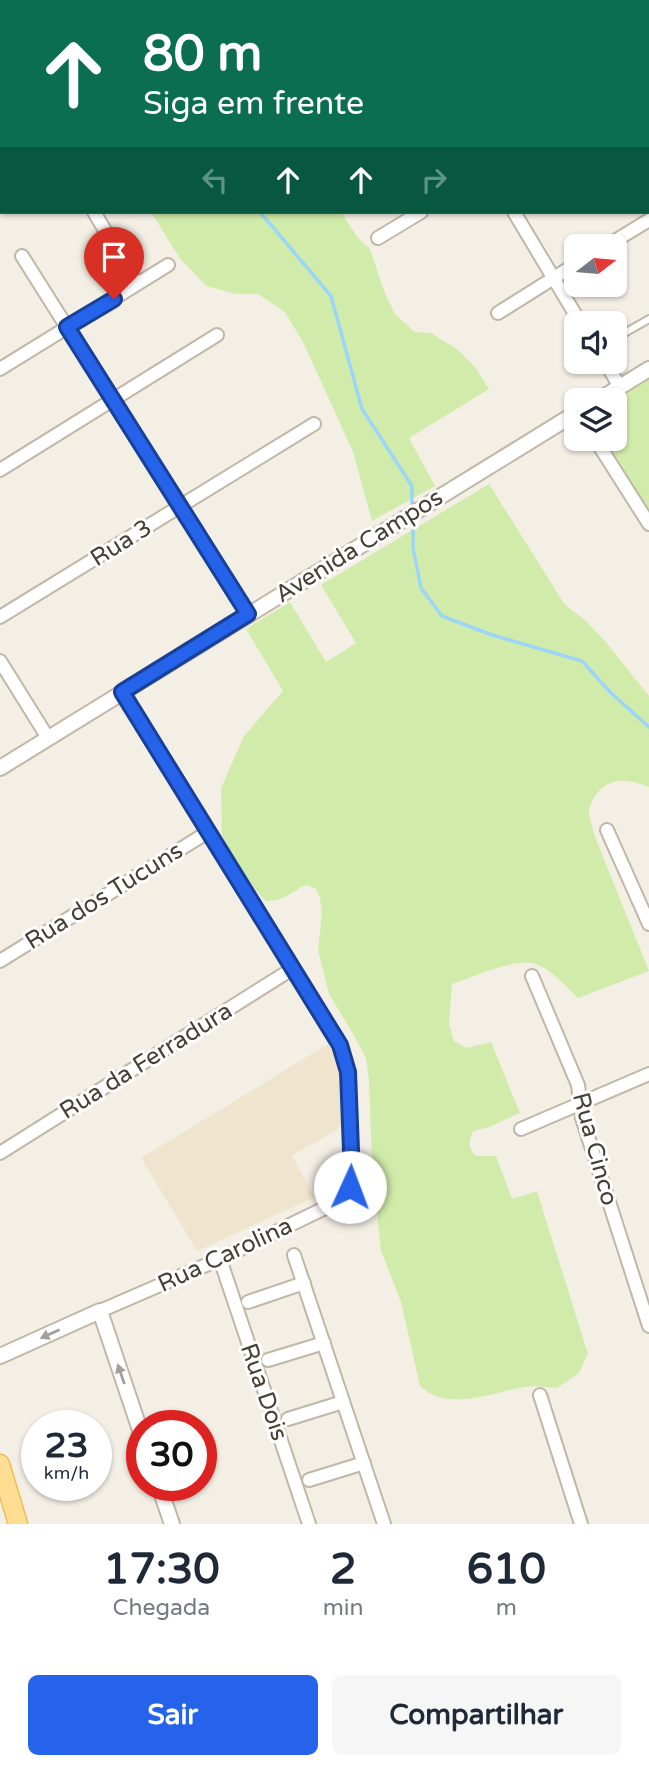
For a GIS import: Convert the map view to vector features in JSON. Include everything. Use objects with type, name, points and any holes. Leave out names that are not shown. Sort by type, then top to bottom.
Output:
[{"type":"main road","points":[[0,1464],[18,1524]]},
{"type":"street","points":[[95,214],[137,284]]},
{"type":"street","points":[[378,237],[418,214]]},
{"type":"street","points":[[515,214],[573,311]]},
{"type":"street","points":[[626,234],[649,220]]},
{"type":"street","points":[[22,256],[248,614]]},
{"type":"street","points":[[0,369],[168,265]]},
{"type":"street","points":[[498,313],[564,271]]},
{"type":"street","points":[[0,470],[217,335]]},
{"type":"street","points":[[612,374],[620,387],[649,369]]},
{"type":"street","name":"Avenida Campos","points":[[0,768],[564,420]]},
{"type":"street","name":"Rua 3","points":[[0,617],[314,424]]},
{"type":"street","points":[[603,451],[649,524]]},
{"type":"street","points":[[0,661],[48,738]]},
{"type":"street","name":"Rua Carolina","points":[[0,1356],[220,1259],[329,1206],[345,1196],[352,1177],[348,1072],[340,1045],[122,692]]},
{"type":"street","points":[[607,830],[649,923]]},
{"type":"street","name":"Rua dos Tucuns","points":[[0,961],[208,832]]},
{"type":"street","name":"Rua da Ferradura","points":[[0,1153],[292,969]]},
{"type":"street","name":"Rua Cinco","points":[[532,976],[578,1085],[582,1118],[649,1326]]},
{"type":"street","points":[[521,1129],[649,1074]]},
{"type":"street","points":[[294,1255],[384,1524]]},
{"type":"street","name":"Rua Dois","points":[[220,1259],[309,1524]]},
{"type":"street","points":[[248,1302],[304,1283]]},
{"type":"street","points":[[100,1311],[133,1410]]},
{"type":"street","points":[[268,1360],[324,1343]]},
{"type":"street","points":[[540,1395],[581,1524]]},
{"type":"street","points":[[288,1419],[343,1402]]},
{"type":"street","points":[[309,1480],[364,1463]]},
{"type":"street","points":[[164,1501],[172,1524]]},
{"type":"lane","points":[[627,332],[649,319]]},
{"type":"shaded area","points":[[328,1044],[338,1060],[341,1127],[292,1156],[315,1197],[197,1251],[141,1158]]},
{"type":"green space","points":[[152,214],[342,214],[358,238],[370,249],[395,314],[415,332],[431,333],[457,349],[475,367],[489,389],[409,438],[435,486],[372,521],[353,452],[304,344],[285,312],[258,294],[236,294],[206,286],[179,257]]},
{"type":"green space","points":[[649,377],[649,517],[608,451],[627,451],[627,391]]},
{"type":"green space","points":[[489,484],[565,605],[585,620],[605,641],[649,696],[649,787],[629,781],[610,783],[596,794],[589,812],[594,834],[649,971],[578,998],[548,970],[527,963],[506,965],[452,984],[449,1024],[454,1041],[466,1048],[491,1042],[520,1113],[473,1131],[470,1147],[476,1156],[496,1156],[512,1199],[537,1191],[588,1354],[579,1373],[557,1388],[529,1386],[457,1400],[432,1394],[420,1386],[401,1302],[381,1251],[372,1165],[366,1058],[329,994],[318,950],[322,913],[320,898],[315,888],[306,885],[283,898],[266,901],[243,877],[222,835],[221,788],[244,736],[283,691],[246,629],[290,602],[326,662],[356,643],[321,585]]},
{"type":"waterway","points":[[262,214],[331,296],[362,409],[412,486],[412,503]]},
{"type":"waterway","points":[[413,527],[413,548],[421,588],[442,616],[492,635],[582,661],[611,693],[649,727]]},
{"type":"route","points":[[114,299],[67,327],[248,614],[122,692],[340,1045],[348,1072],[352,1177],[350,1187]]}]
